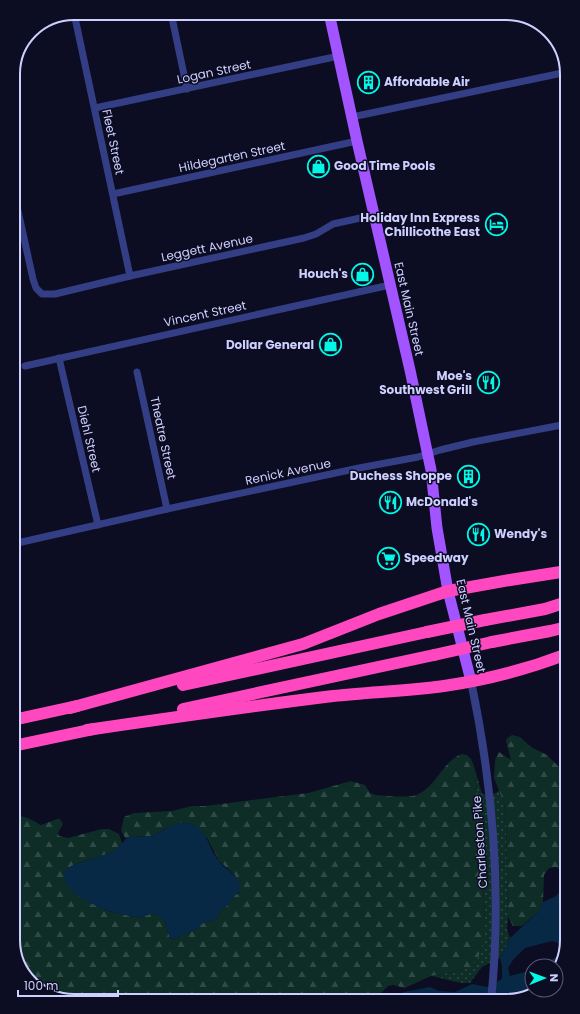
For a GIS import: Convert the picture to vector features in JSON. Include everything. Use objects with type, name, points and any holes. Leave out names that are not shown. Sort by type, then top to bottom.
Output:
[{"type":"highway","points":[[70,708],[303,644],[379,614],[448,590],[560,572]]},
{"type":"highway","points":[[20,719],[427,632],[545,609],[560,604]]},
{"type":"highway","points":[[20,745],[236,696],[560,629]]},
{"type":"highway","points":[[88,730],[222,710],[334,696],[444,686],[470,682],[560,656]]},
{"type":"main road","name":"East Main Street","points":[[331,20],[357,142],[428,454],[448,590],[470,682]]},
{"type":"street","name":"Fleet Street","points":[[76,20],[130,276]]},
{"type":"street","points":[[172,20],[187,89]]},
{"type":"street","name":"Logan Street","points":[[95,108],[339,56]]},
{"type":"street","points":[[352,117],[560,73]]},
{"type":"street","name":"Hildegarten Street","points":[[113,194],[357,142]]},
{"type":"street","name":"Leggett Avenue","points":[[20,220],[36,288],[42,294],[54,294],[304,238],[316,234],[332,224],[374,215]]},
{"type":"street","name":"Vincent Street","points":[[25,366],[390,285]]},
{"type":"street","name":"Diehl Street","points":[[59,358],[98,525]]},
{"type":"street","name":"Theatre Street","points":[[137,372],[167,509]]},
{"type":"street","name":"Renick Avenue","points":[[20,542],[167,509],[428,454],[473,442],[560,425]]},
{"type":"street","name":"Charleston Pike","points":[[470,682],[482,741],[493,846],[496,896],[495,958],[492,994]]},
{"type":"green space","points":[[512,735],[520,737],[531,747],[547,755],[560,768],[560,869],[556,867],[549,868],[544,875],[543,902],[539,911],[522,926],[513,926],[508,917],[506,823],[504,803],[494,778],[495,760],[499,752],[511,760],[506,741],[507,738]]},
{"type":"green space","points":[[462,754],[467,755],[471,759],[474,766],[478,798],[485,918],[483,944],[478,958],[470,967],[463,970],[431,976],[405,988],[393,985],[388,986],[378,994],[70,994],[57,991],[38,981],[33,976],[26,964],[21,951],[20,940],[20,816],[41,825],[60,819],[63,824],[58,833],[59,836],[68,838],[102,829],[109,829],[119,834],[122,843],[113,852],[68,868],[104,910],[139,918],[150,914],[158,915],[164,920],[170,938],[175,940],[181,935],[195,930],[203,923],[217,919],[221,910],[230,903],[235,895],[239,893],[235,875],[219,861],[207,838],[171,826],[152,836],[131,837],[126,839],[121,831],[124,817],[134,813],[172,811],[192,806],[205,806],[308,793],[351,781],[365,785],[370,793],[376,795],[413,796],[429,786],[455,757]]},
{"type":"green space","points":[[474,766],[482,794],[491,795],[499,791],[504,803],[506,823],[507,929],[510,938],[500,958],[482,967],[470,983],[465,983],[431,976],[463,970],[485,918],[478,799]]},
{"type":"water","points":[[182,822],[191,824],[202,831],[214,854],[219,861],[234,875],[239,884],[241,890],[235,895],[230,903],[221,910],[217,919],[203,923],[195,930],[181,935],[175,940],[170,938],[164,920],[158,915],[150,914],[139,918],[104,910],[81,898],[66,884],[63,874],[68,868],[113,852],[126,839],[131,837],[152,836]]},
{"type":"water","points":[[560,892],[560,946],[558,943],[552,941],[525,948],[513,960],[508,968],[510,976],[524,972],[524,990],[513,994],[400,994],[430,987],[439,991],[455,992],[472,984],[488,987],[502,979],[502,966],[500,958],[510,938],[539,911],[543,902],[556,896]]},
{"type":"place","name":"Affordable Air","points":[[368,82]]},
{"type":"place","name":"Good Time Pools","points":[[318,166]]},
{"type":"place","name":"Holiday Inn Express Chillicothe East","points":[[496,225]]},
{"type":"place","name":"Houch's","points":[[363,274]]},
{"type":"place","name":"Dollar General","points":[[330,345]]},
{"type":"place","name":"Moe's Southwest Grill","points":[[488,383]]},
{"type":"place","name":"Duchess Shoppe","points":[[468,476]]},
{"type":"place","name":"McDonald's","points":[[390,502]]},
{"type":"place","name":"Wendy's","points":[[478,534]]},
{"type":"place","name":"Speedway","points":[[388,558]]}]
